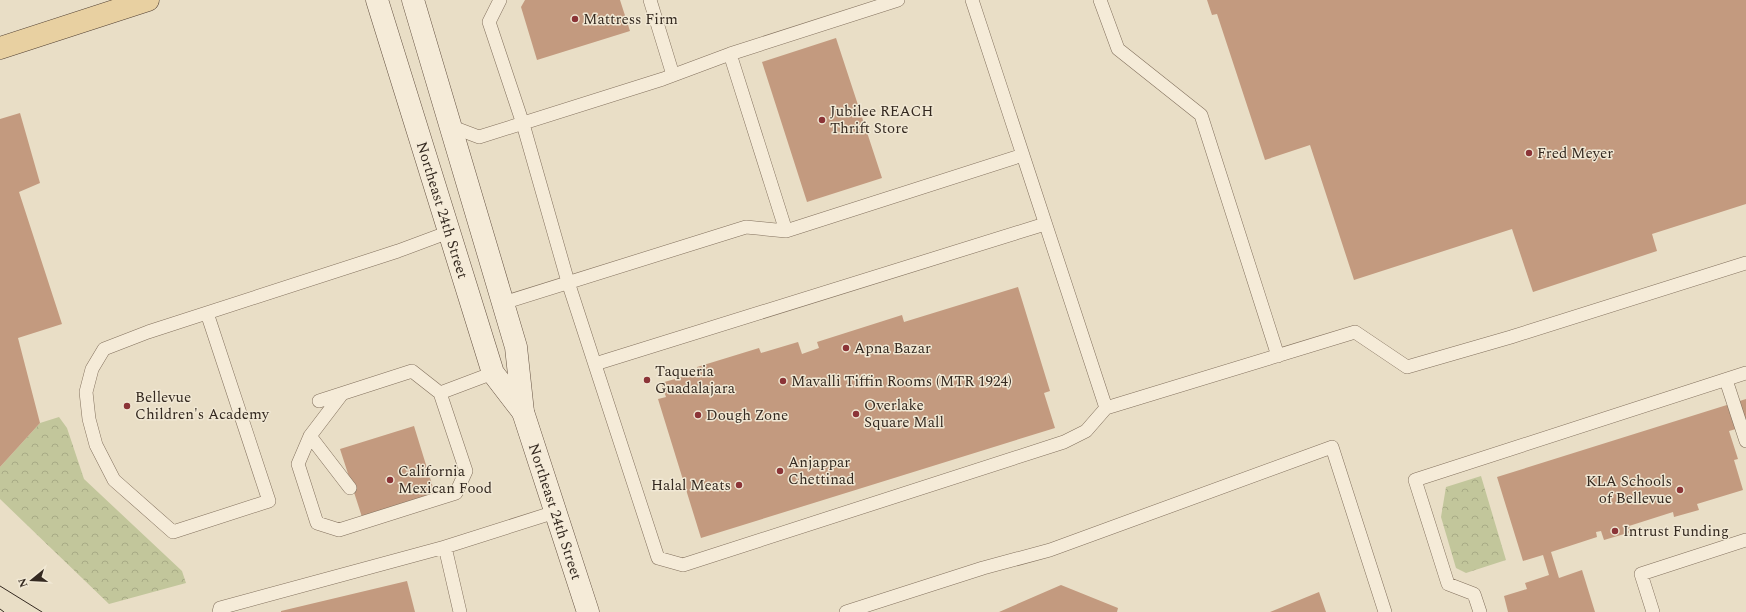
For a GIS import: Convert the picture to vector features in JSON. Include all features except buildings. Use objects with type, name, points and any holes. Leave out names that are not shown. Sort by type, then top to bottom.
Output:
[{"type":"main road","points":[[0,48],[148,0]]},
{"type":"main road","name":"Northeast 24th Street","points":[[377,0],[493,373],[523,412]]},
{"type":"main road","name":"Northeast 24th Street","points":[[413,0],[516,347],[523,412],[588,612]]},
{"type":"main road","points":[[411,111],[450,126]]},
{"type":"lane","points":[[500,0],[489,22],[523,124],[568,282],[658,558],[683,565],[1064,442],[1086,431],[1106,408],[1355,332],[1407,367],[1511,337],[1746,263]]},
{"type":"lane","points":[[650,0],[673,75]]},
{"type":"lane","points":[[450,126],[479,137],[673,75],[730,54],[898,0]]},
{"type":"lane","points":[[972,0],[1106,408]]},
{"type":"lane","points":[[1100,0],[1118,49],[1201,115],[1278,356]]},
{"type":"lane","points":[[730,54],[786,231]]},
{"type":"lane","points":[[503,303],[746,227],[786,231],[1023,155]]},
{"type":"lane","points":[[595,364],[1046,224]]},
{"type":"lane","points":[[207,313],[269,501],[173,532],[114,480],[96,445],[89,419],[86,392],[92,369],[104,349],[148,332],[449,232]]},
{"type":"lane","points":[[319,401],[412,371],[440,393],[466,472],[456,493],[338,530],[318,523],[298,464],[310,436],[342,394]]},
{"type":"lane","points":[[440,393],[493,373]]},
{"type":"lane","points":[[1480,612],[1474,594],[1448,584],[1415,480],[1746,373]]},
{"type":"lane","points":[[1726,380],[1746,441]]},
{"type":"lane","points":[[310,436],[350,488]]},
{"type":"lane","points":[[846,612],[983,568],[1050,550],[1332,447],[1385,612]]},
{"type":"lane","points":[[219,612],[220,608],[445,547],[555,512]]},
{"type":"lane","points":[[1653,612],[1641,574],[1746,540]]},
{"type":"lane","points":[[445,547],[460,612]]},
{"type":"green space","points":[[59,417],[67,428],[84,479],[182,571],[186,583],[109,604],[0,499],[0,467],[40,423]]},
{"type":"green space","points":[[1481,476],[1506,560],[1466,573],[1456,568],[1441,517],[1446,487]]},
{"type":"tram line","points":[[0,586],[42,612]]},
{"type":"tram line","points":[[0,609],[4,612]]},
{"type":"place","name":"Mattress Firm","points":[[575,19]]},
{"type":"place","name":"Jubilee REACH Thrift Store","points":[[822,120]]},
{"type":"place","name":"Fred Meyer","points":[[1529,153]]},
{"type":"place","name":"Apna Bazar","points":[[846,348]]},
{"type":"place","name":"Taqueria Guadalajara","points":[[647,380]]},
{"type":"place","name":"Mavalli Tiffin Rooms (MTR 1924)","points":[[783,381]]},
{"type":"place","name":"Bellevue Children's Academy","points":[[127,406]]},
{"type":"place","name":"Overlake Square Mall","points":[[856,414]]},
{"type":"place","name":"Dough Zone","points":[[698,415]]},
{"type":"place","name":"Anjappar Chettinad","points":[[780,471]]},
{"type":"place","name":"California Mexican Food","points":[[390,480]]},
{"type":"place","name":"Halal Meats","points":[[739,485]]},
{"type":"place","name":"KLA Schools of Bellevue","points":[[1680,490]]},
{"type":"place","name":"Intrust Funding","points":[[1615,531]]}]
